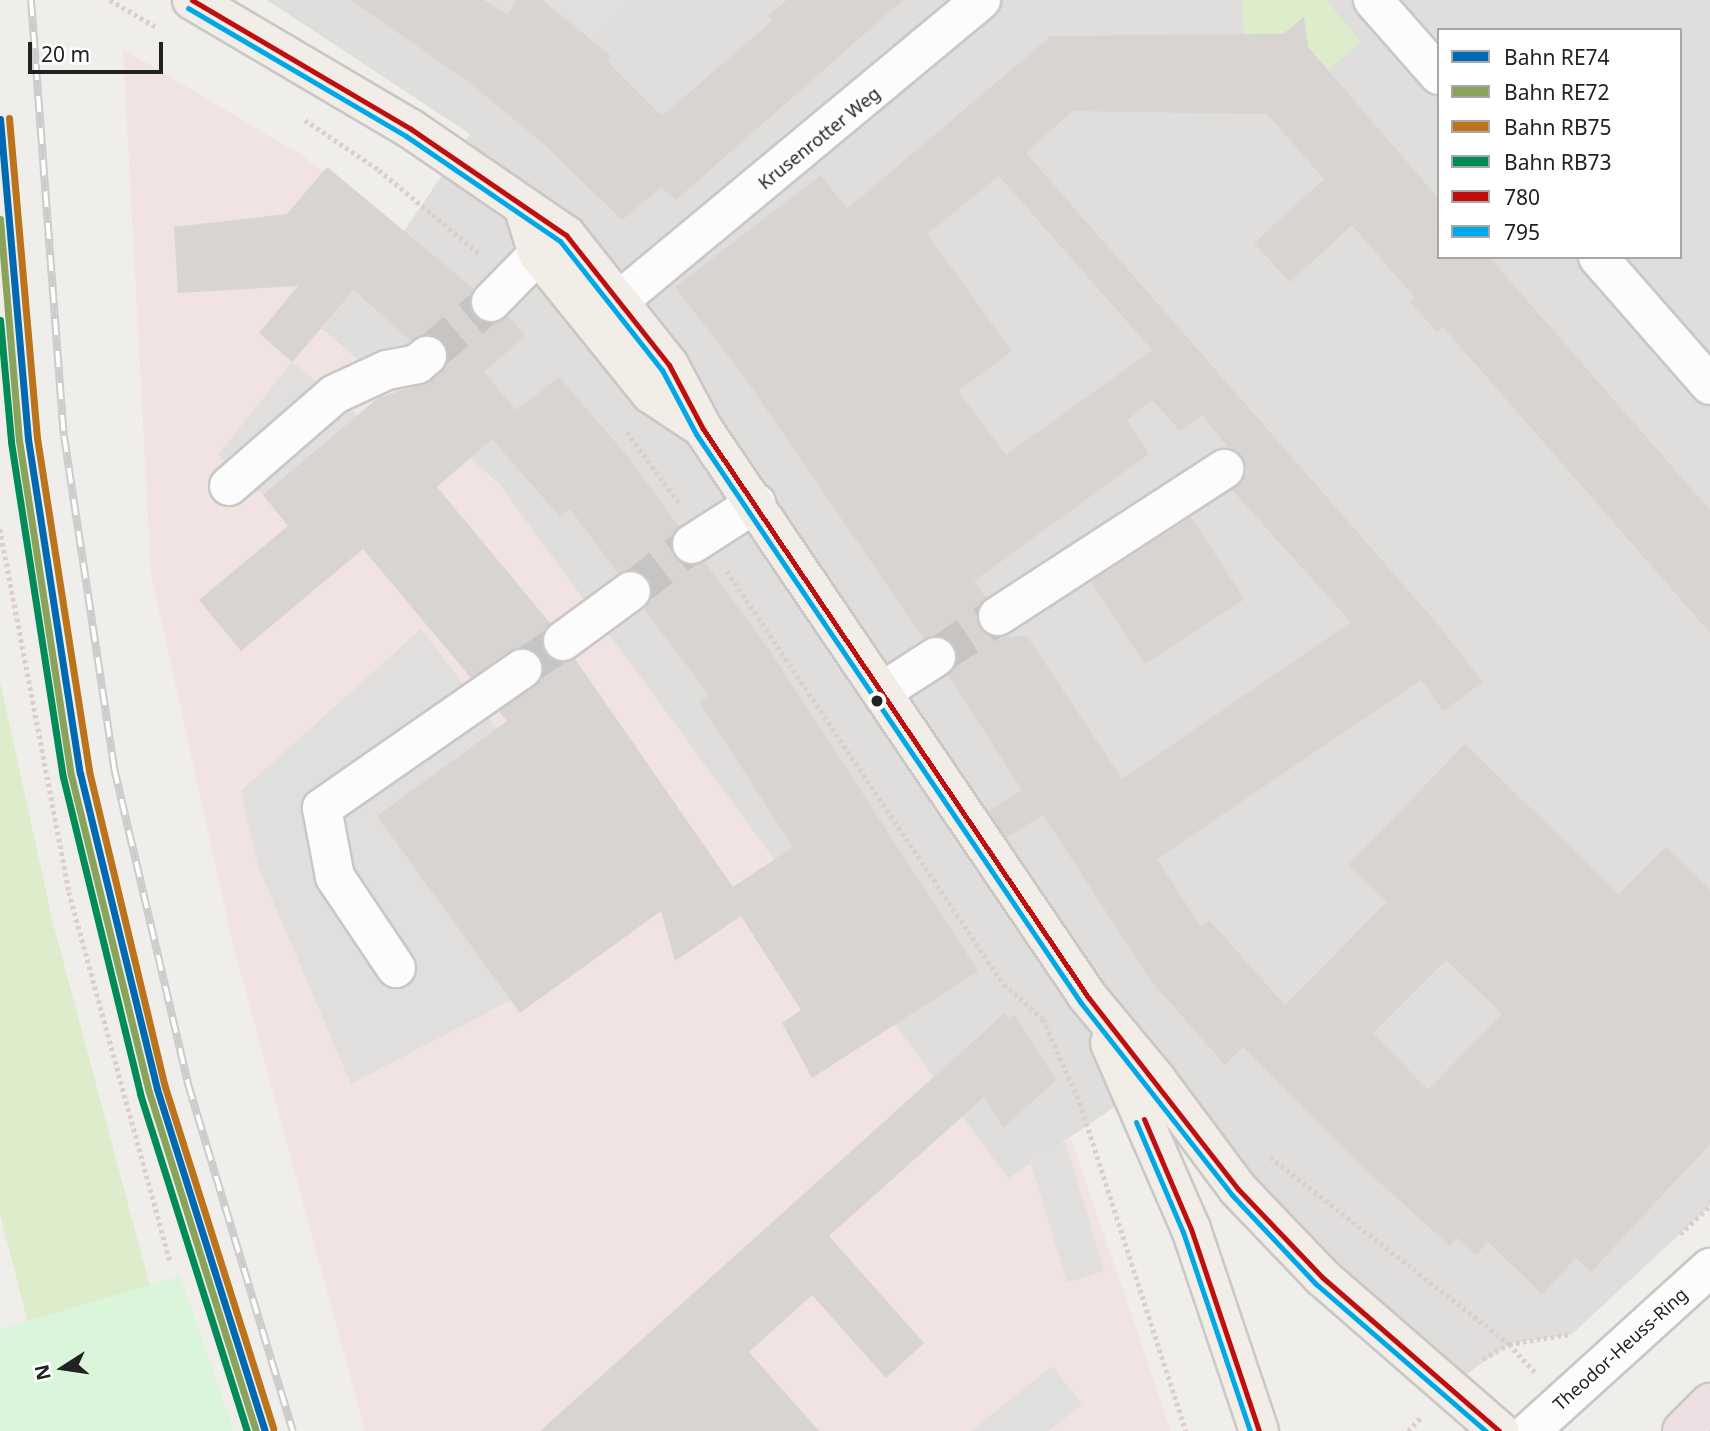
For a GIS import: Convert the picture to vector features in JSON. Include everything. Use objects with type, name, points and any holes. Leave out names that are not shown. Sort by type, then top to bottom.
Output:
[{"type":"highway","points":[[1682,1431],[1710,1403]]},
{"type":"main road","points":[[192,0],[411,129],[566,235],[621,299],[669,365],[703,429],[756,503],[1088,997],[1156,1079],[1238,1189],[1322,1277],[1499,1431]]},
{"type":"main road","points":[[523,206],[538,254],[651,394],[703,429]]},
{"type":"main road","points":[[1088,997],[1191,1229],[1259,1431]]},
{"type":"street","name":"Krusenrotter Weg","points":[[621,299],[981,0]]},
{"type":"street","points":[[1373,0],[1437,73]]},
{"type":"street","points":[[501,292],[538,254]]},
{"type":"street","points":[[1600,259],[1710,385]]},
{"type":"street","points":[[229,486],[335,394],[387,370],[417,364],[427,356]]},
{"type":"street","points":[[998,616],[1224,469]]},
{"type":"street","points":[[698,541],[756,503]]},
{"type":"street","points":[[563,641],[631,590]]},
{"type":"street","points":[[883,691],[936,657]]},
{"type":"street","points":[[396,968],[335,877],[322,808],[522,668]]},
{"type":"street","name":"Theodor-Heuss-Ring","points":[[1530,1431],[1710,1268]]},
{"type":"path","points":[[110,0],[166,32]]},
{"type":"path","points":[[301,117],[379,170],[501,292]]},
{"type":"path","points":[[623,426],[698,541],[1004,984],[1042,1019],[1080,1103],[1186,1431]]},
{"type":"path","points":[[0,529],[69,892],[170,1262]]},
{"type":"path","points":[[1259,1148],[1509,1344]]},
{"type":"path","points":[[1671,1242],[1710,1206]]},
{"type":"path","points":[[1408,1431],[1448,1387],[1509,1344],[1572,1334],[1582,1325]]},
{"type":"shaded area","points":[[267,0],[1710,0],[1710,1206],[1572,1334],[1509,1344],[1448,1387],[1156,1079],[1008,1179],[498,483],[321,328],[404,231],[470,134]]},
{"type":"shaded area","points":[[484,0],[517,0],[508,15]]},
{"type":"shaded area","points":[[542,0],[630,0],[594,42]]},
{"type":"shaded area","points":[[123,49],[300,154],[404,231],[321,329],[498,483],[1008,1179],[1071,1138],[1171,1431],[365,1431],[233,945],[151,574]]},
{"type":"shaded area","points":[[292,362],[358,415],[263,495],[218,455]]},
{"type":"shaded area","points":[[421,629],[497,728],[511,1000],[351,1084],[258,866],[241,791]]},
{"type":"shaded area","points":[[1065,1142],[1104,1271],[1067,1283],[1028,1153]]},
{"type":"shaded area","points":[[1052,1366],[1082,1404],[1049,1431],[971,1431]]},
{"type":"green space","points":[[1242,0],[1326,0],[1361,42],[1328,70],[1308,47],[1307,37],[1290,30],[1283,34],[1244,35]]},
{"type":"green space","points":[[0,681],[53,923],[150,1286],[28,1323],[0,1215]]},
{"type":"green space","points":[[180,1276],[234,1431],[0,1431],[0,1329]]},
{"type":"building","points":[[351,0],[484,0],[508,15],[517,0],[542,0],[611,56],[607,61],[662,116],[772,21],[768,16],[787,0],[903,0],[676,200],[661,187],[622,220],[546,146],[470,83]]},
{"type":"building","points":[[1304,17],[1308,47],[1437,197],[1437,259],[1491,259],[1710,510],[1710,633],[1443,327],[1437,332],[1410,302],[1415,298],[1352,225],[1290,282],[1254,243],[1324,179],[1267,114],[1072,111],[1026,153],[1435,621],[1483,682],[1443,711],[1421,680],[1157,859],[1201,927],[1209,920],[1285,1005],[1387,902],[1348,865],[1465,744],[1619,894],[1666,847],[1710,890],[1710,1144],[1591,1272],[1576,1258],[1542,1294],[1488,1242],[1476,1255],[1457,1238],[1450,1246],[1358,1163],[1243,1047],[1225,1065],[1152,982],[1043,815],[1006,838],[989,811],[1022,790],[948,675],[956,666],[955,646],[945,637],[924,639],[743,375],[675,287],[821,175],[847,209],[1051,36],[1283,34]],"holes":[[[999,176],[1152,350],[1006,455],[958,391],[1012,351],[927,234]],[[1152,400],[1180,431],[1202,415],[1229,448],[1242,457],[1248,472],[1232,490],[1351,622],[1122,779],[1027,636],[998,638],[980,628],[976,616],[986,598],[974,581],[1149,454],[1127,420]],[[1446,960],[1502,1014],[1428,1090],[1373,1033]]]},
{"type":"building","points":[[327,167],[474,289],[470,307],[476,318],[496,323],[508,316],[525,336],[484,372],[516,410],[559,377],[629,458],[679,527],[670,544],[674,556],[692,566],[705,562],[772,654],[978,971],[812,1078],[782,1023],[801,1010],[741,916],[675,961],[661,911],[520,1013],[377,816],[507,721],[499,711],[541,679],[540,656],[520,647],[471,678],[363,549],[241,651],[199,600],[288,526],[263,495],[378,398],[430,381],[448,363],[444,342],[424,334],[411,341],[354,290],[292,362],[259,333],[298,286],[178,293],[174,227],[287,214]],"holes":[[[492,439],[560,517],[570,509],[618,573],[639,571],[649,579],[651,599],[644,609],[709,695],[699,702],[793,847],[733,887],[575,659],[555,661],[545,653],[543,633],[550,623],[437,487]]]},
{"type":"building","points":[[1191,517],[1244,599],[1145,664],[1091,582]]},
{"type":"building","points":[[1005,1013],[1009,1019],[1014,1014],[1056,1080],[1003,1128],[984,1097],[829,1236],[924,1343],[886,1378],[812,1295],[749,1352],[819,1431],[540,1431]]},
{"type":"tunnel","points":[[427,356],[491,302]]},
{"type":"tunnel","points":[[631,591],[692,544]]},
{"type":"tunnel","points":[[936,657],[998,616]]},
{"type":"tunnel","points":[[522,669],[563,641]]},
{"type":"railway","points":[[31,0],[64,436],[114,768],[188,1084],[293,1431]]},
{"type":"rail line","name":"RB75","points":[[9,118],[37,438],[89,771],[165,1087],[273,1428]]},
{"type":"rail line","name":"RE74","points":[[0,119],[28,439],[80,773],[157,1089],[265,1431]]},
{"type":"rail line","name":"RE72","points":[[0,219],[19,440],[71,775],[149,1092],[256,1431]]},
{"type":"rail line","name":"RB73","points":[[0,320],[11,442],[63,777],[140,1094],[247,1431]]},
{"type":"transit line","name":"780","points":[[192,0],[411,129],[566,235],[669,365],[703,429],[1088,997],[1238,1189],[1322,1277],[1499,1431]]},
{"type":"transit line","name":"795","points":[[188,8],[406,136],[560,241],[662,370],[696,434],[1081,1003],[1232,1195],[1316,1284],[1486,1431]]},
{"type":"transit line","name":"780","points":[[1144,1119],[1191,1229],[1259,1431]]},
{"type":"transit line","name":"795","points":[[1136,1122],[1183,1232],[1250,1431]]}]
